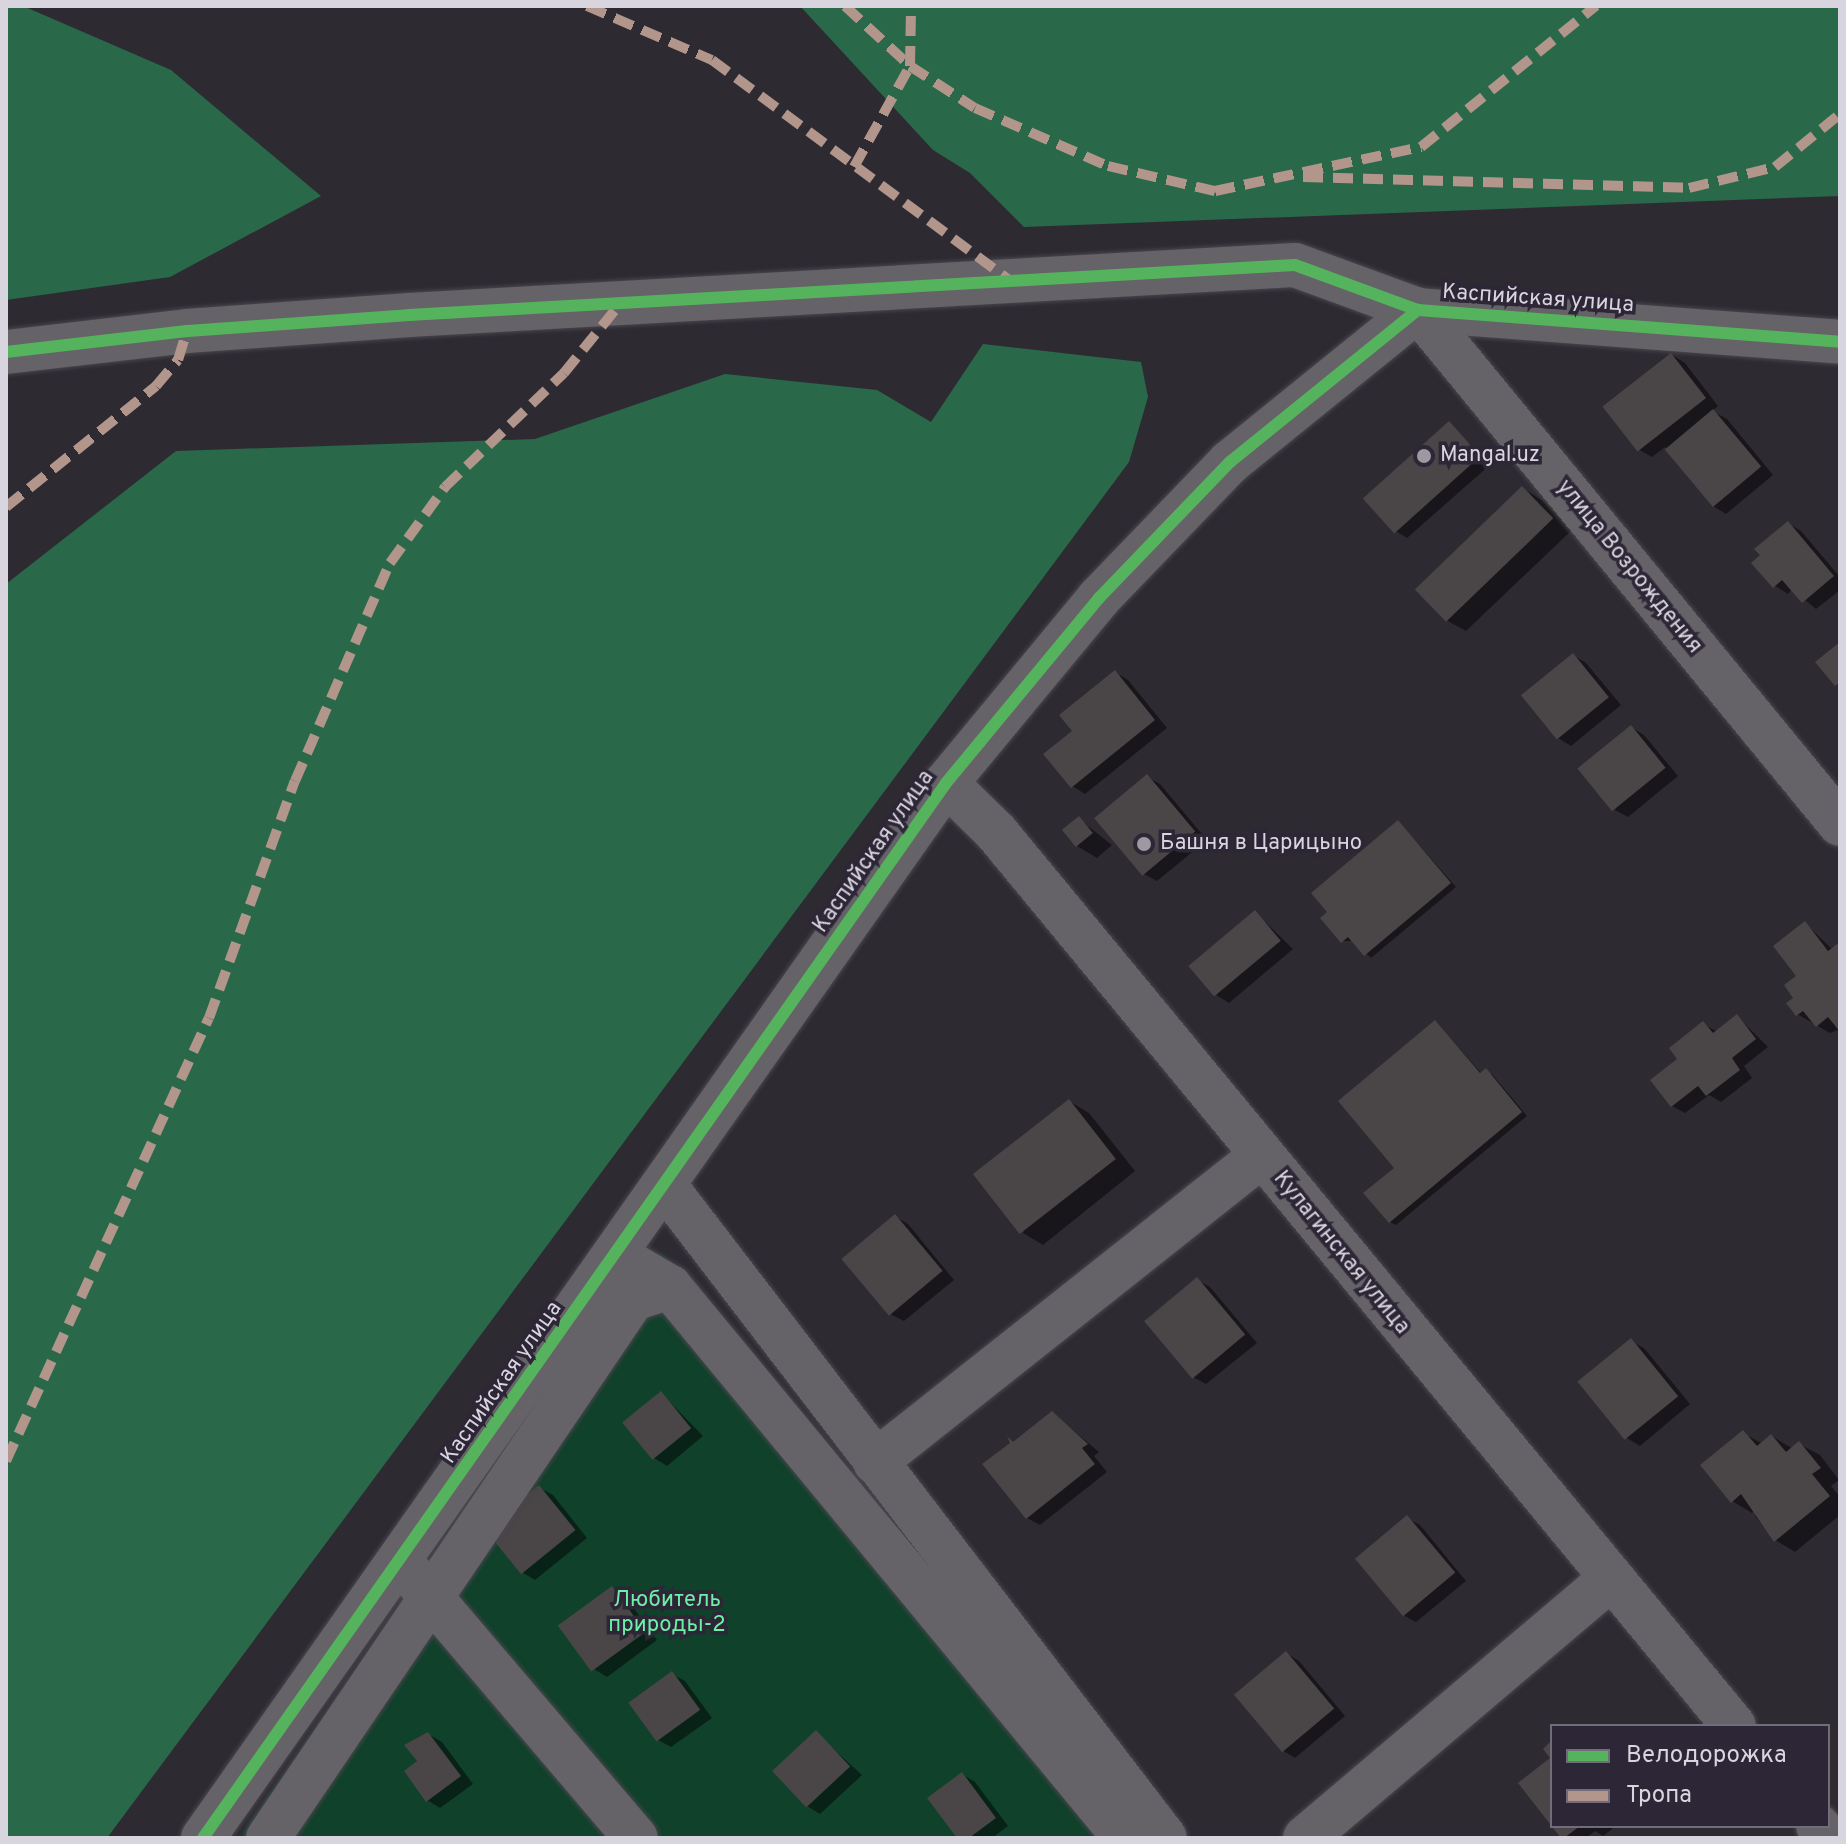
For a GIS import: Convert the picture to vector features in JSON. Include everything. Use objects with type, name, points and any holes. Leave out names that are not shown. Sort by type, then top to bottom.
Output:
[{"type":"street","points":[[6,352],[187,331],[393,316],[1295,265],[1418,310]]},
{"type":"street","name":"Каспийская улица","points":[[203,1838],[666,1187],[946,783],[1099,598],[1230,462],[1418,310],[1840,342]]},
{"type":"street","name":"улица Возрождения","points":[[1418,310],[1840,824]]},
{"type":"street","name":"Кулагинская улица","points":[[946,783],[996,832],[1732,1724]]},
{"type":"street","points":[[875,1462],[1261,1156]]},
{"type":"street","points":[[666,1187],[1165,1838]]},
{"type":"street","points":[[617,1256],[670,1287],[1125,1838]]},
{"type":"street","points":[[268,1838],[429,1593],[633,1299],[670,1287]]},
{"type":"street","points":[[400,1561],[636,1838]]},
{"type":"street","points":[[1305,1838],[1610,1579]]},
{"type":"green space","points":[[6,6],[23,6],[171,70],[321,196],[170,277],[6,300]]},
{"type":"green space","points":[[800,6],[1840,6],[1840,196],[1024,227],[970,173],[933,150]]},
{"type":"green space","points":[[983,344],[1141,362],[1148,397],[1129,462],[107,1838],[6,1838],[6,584],[176,451],[535,439],[725,374],[877,390],[931,422]]},
{"type":"green space","name":"Любитель природы-2","points":[[661,1252],[1145,1838],[239,1838],[507,1448],[640,1271]]},
{"type":"building","points":[[1671,353],[1706,398],[1638,451],[1602,407]]},
{"type":"building","points":[[1713,409],[1761,466],[1713,507],[1665,449]]},
{"type":"building","points":[[1449,421],[1480,456],[1394,534],[1363,499]]},
{"type":"building","points":[[1522,486],[1553,518],[1446,622],[1415,590]]},
{"type":"building","points":[[1788,521],[1834,576],[1802,603],[1782,580],[1773,588],[1751,563],[1760,555],[1754,549]]},
{"type":"building","points":[[1840,642],[1840,682],[1835,686],[1815,662]]},
{"type":"building","points":[[1573,653],[1609,697],[1557,739],[1521,695]]},
{"type":"building","points":[[1115,670],[1155,720],[1071,788],[1043,754],[1072,731],[1059,715]]},
{"type":"building","points":[[1631,725],[1666,768],[1612,811],[1577,768]]},
{"type":"building","points":[[1147,774],[1195,831],[1142,876],[1094,818]]},
{"type":"building","points":[[1079,816],[1093,833],[1076,847],[1062,830]]},
{"type":"building","points":[[1398,820],[1451,883],[1364,956],[1348,937],[1341,943],[1320,918],[1327,912],[1311,893]]},
{"type":"building","points":[[1255,910],[1281,941],[1214,997],[1188,966]]},
{"type":"building","points":[[1805,921],[1828,951],[1840,942],[1840,1032],[1828,1017],[1816,1027],[1803,1011],[1796,1016],[1786,1003],[1793,998],[1784,985],[1796,976],[1773,946]]},
{"type":"building","points":[[1737,1014],[1756,1039],[1732,1058],[1740,1070],[1706,1096],[1698,1086],[1671,1107],[1650,1080],[1677,1059],[1669,1048],[1703,1021],[1713,1033]]},
{"type":"building","points":[[1435,1020],[1480,1073],[1486,1068],[1522,1112],[1389,1223],[1363,1193],[1394,1168],[1338,1101]]},
{"type":"building","points":[[1069,1099],[1116,1159],[1020,1234],[973,1174]]},
{"type":"building","points":[[895,1214],[943,1271],[889,1316],[841,1259]]},
{"type":"building","points":[[1197,1277],[1245,1334],[1192,1379],[1144,1321]]},
{"type":"building","points":[[1631,1338],[1678,1396],[1625,1440],[1577,1381]]},
{"type":"building","points":[[661,1391],[691,1428],[652,1460],[622,1422]]},
{"type":"building","points":[[1052,1411],[1088,1444],[1082,1448],[1095,1464],[1026,1519],[982,1464],[1010,1443],[1007,1436],[1013,1442]]},
{"type":"building","points":[[1743,1430],[1757,1446],[1771,1434],[1786,1452],[1799,1441],[1821,1468],[1812,1474],[1830,1496],[1774,1542],[1741,1494],[1731,1503],[1700,1465]]},
{"type":"building","points":[[539,1485],[576,1530],[521,1574],[485,1529]]},
{"type":"building","points":[[1407,1515],[1455,1572],[1403,1616],[1355,1559]]},
{"type":"building","points":[[612,1586],[646,1632],[591,1671],[558,1625]]},
{"type":"building","points":[[1286,1651],[1334,1708],[1282,1752],[1234,1695]]},
{"type":"building","points":[[672,1671],[700,1710],[657,1742],[628,1703]]},
{"type":"building","points":[[816,1730],[850,1767],[806,1807],[772,1771]]},
{"type":"building","points":[[428,1732],[461,1776],[426,1802],[404,1771],[417,1761],[404,1745]]},
{"type":"building","points":[[1550,1742],[1550,1758],[1543,1749]]},
{"type":"building","points":[[1550,1758],[1550,1824],[1518,1783]]},
{"type":"building","points":[[962,1772],[996,1818],[969,1838],[957,1838],[927,1798]]},
{"type":"building","points":[[1553,1828],[1577,1828],[1564,1838]]},
{"type":"marked path","points":[[587,6],[712,60],[1008,279]]},
{"type":"marked path","points":[[845,6],[910,66],[975,108],[1108,166],[1215,191],[1421,147],[1596,6]]},
{"type":"marked path","points":[[854,167],[910,66],[911,6]]},
{"type":"marked path","points":[[1303,177],[1689,188],[1775,167],[1840,114]]},
{"type":"marked path","points":[[6,1461],[209,1018],[295,781],[390,563],[445,487],[564,373],[619,305]]},
{"type":"marked path","points":[[6,507],[156,386],[178,360],[187,331]]},
{"type":"cycle path","points":[[6,352],[187,331],[409,315],[1295,265],[1418,310],[1840,342]]},
{"type":"cycle path","points":[[203,1838],[946,783],[1099,598],[1230,462],[1418,310]]},
{"type":"place","name":"Mangal.uz","points":[[1424,456]]},
{"type":"place","name":"Башня в Царицыно","points":[[1144,844]]}]
